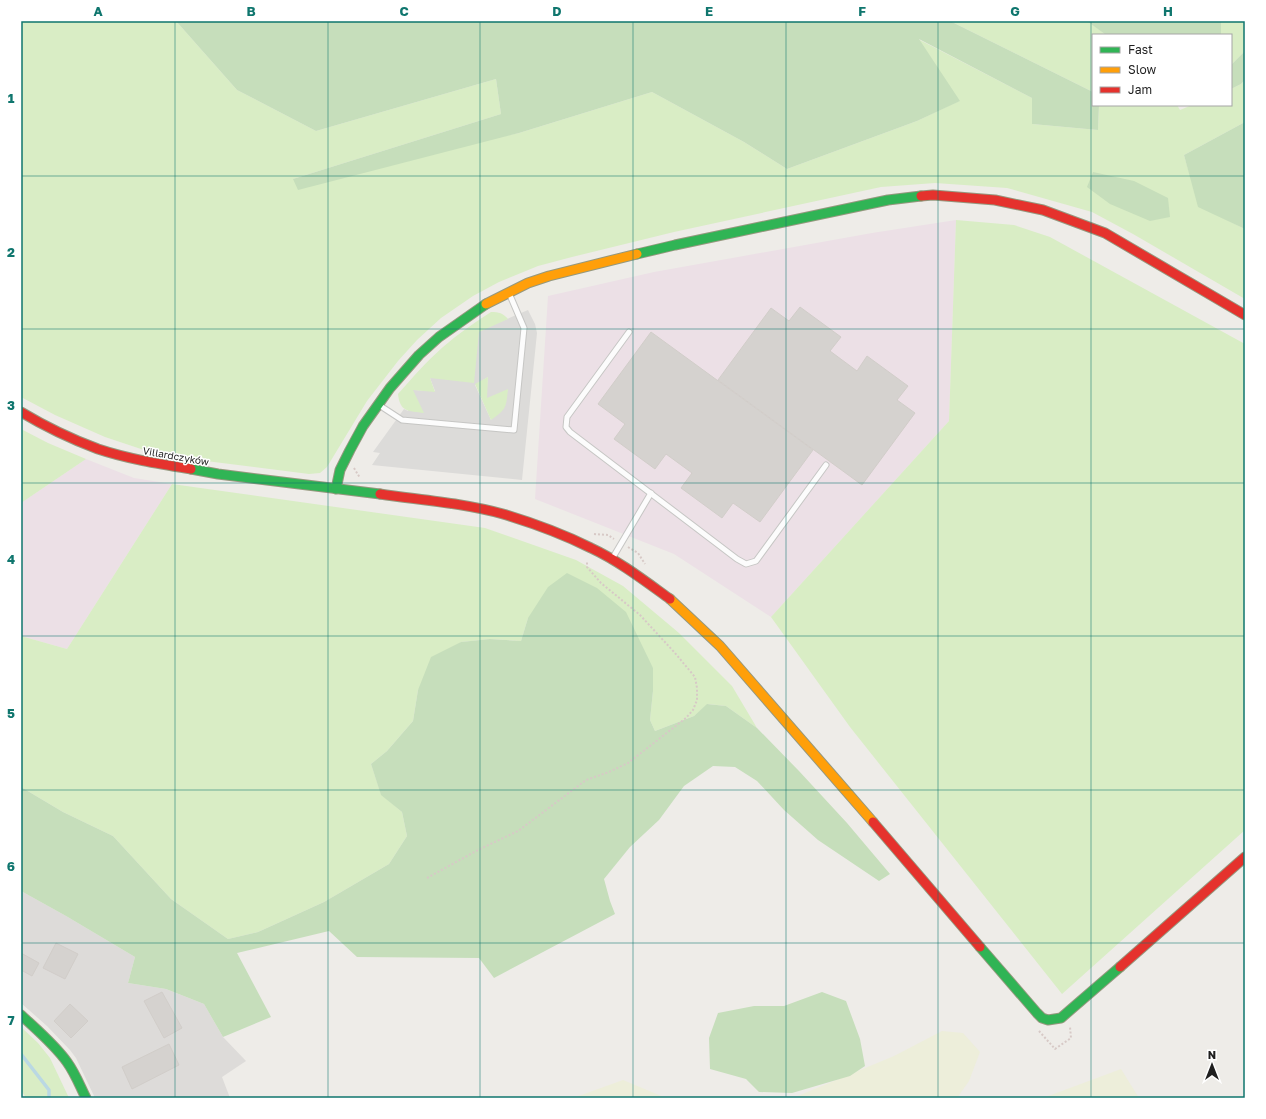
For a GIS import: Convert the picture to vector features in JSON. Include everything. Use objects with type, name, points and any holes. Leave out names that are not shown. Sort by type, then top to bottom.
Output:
[{"type":"street","points":[[336,489],[340,470],[363,426],[390,388],[419,355],[439,337],[481,306],[528,283],[549,276],[674,245],[888,200],[933,195],[995,200],[1043,210],[1105,233],[1245,315]]},
{"type":"street","name":"Villardczyków","points":[[21,412],[48,428],[99,449],[143,461],[192,470],[448,503],[502,514],[546,528],[592,548],[634,573],[676,604],[720,646],[1045,1020],[1051,1021],[1061,1018],[1245,858]]},
{"type":"street","points":[[21,1015],[52,1044],[67,1062],[75,1074],[86,1098]]},
{"type":"lane","points":[[379,404],[402,420],[514,430],[524,328],[508,292]]},
{"type":"lane","points":[[629,332],[567,417],[566,427],[570,432],[737,559],[746,564],[756,561],[826,465]]},
{"type":"lane","points":[[612,560],[651,493]]},
{"type":"path","points":[[427,878],[518,830],[586,780],[609,772],[628,763],[686,718],[693,710],[697,700],[695,677],[640,615],[601,583],[587,567],[587,558],[592,548]]},
{"type":"path","points":[[1037,1028],[1055,1049],[1071,1038]]},
{"type":"shaded area","points":[[956,220],[949,421],[771,617],[674,554],[535,499],[548,296],[654,272],[872,233]]},
{"type":"shaded area","points":[[528,310],[535,324],[537,333],[522,480],[372,465],[380,453],[373,452],[404,409],[408,411],[413,390],[435,391],[430,378],[479,331]],"holes":[[[488,377],[486,399],[508,390],[491,420],[475,385]]]},
{"type":"shaded area","points":[[86,459],[134,478],[172,484],[67,649],[21,636],[21,503]]},
{"type":"shaded area","points":[[21,891],[135,957],[128,983],[166,989],[204,1004],[223,1037],[246,1061],[222,1077],[230,1098],[95,1098],[76,1058],[70,1050],[47,1026],[21,1003]]},
{"type":"green space","points":[[21,21],[176,21],[237,90],[316,131],[496,79],[501,114],[293,179],[519,133],[652,92],[744,142],[787,169],[917,121],[959,101],[918,39],[1032,98],[1032,124],[1098,130],[1099,106],[1178,106],[1180,110],[1190,106],[1232,106],[1232,88],[1245,80],[1245,122],[1184,155],[1199,206],[1245,229],[1245,299],[1092,212],[1007,188],[935,183],[881,187],[674,232],[572,257],[538,266],[499,282],[473,296],[441,318],[417,340],[398,361],[367,401],[327,467],[320,473],[309,474],[190,459],[147,451],[105,437],[55,415],[21,397]]},
{"type":"green space","points":[[176,21],[950,21],[1092,92],[1092,106],[1099,106],[1098,130],[1032,124],[1032,98],[919,39],[960,101],[917,121],[787,169],[744,142],[652,92],[519,133],[298,190],[293,179],[501,114],[496,79],[316,131],[237,90]]},
{"type":"green space","points":[[950,21],[1088,21],[1105,34],[1092,34],[1092,92]]},
{"type":"green space","points":[[1087,21],[1221,21],[1221,34],[1105,34]]},
{"type":"green space","points":[[1221,21],[1245,21],[1245,51],[1232,64],[1232,34],[1221,34]]},
{"type":"green space","points":[[1245,51],[1245,80],[1232,88],[1232,64]]},
{"type":"green space","points":[[1245,122],[1245,229],[1198,207],[1184,155]]},
{"type":"green space","points":[[1093,172],[1134,181],[1168,198],[1170,217],[1150,221],[1110,204],[1087,187]]},
{"type":"green space","points":[[956,220],[1014,225],[1050,237],[1245,344],[1245,830],[1062,994],[850,727],[771,617],[949,421]]},
{"type":"green space","points":[[491,312],[501,313],[508,319],[479,332],[474,383],[430,378],[435,392],[413,390],[424,413],[406,410],[399,400],[398,394],[431,358],[449,342]]},
{"type":"green space","points":[[488,377],[487,398],[508,389],[505,407],[491,420],[475,384]]},
{"type":"green space","points":[[21,429],[48,443],[86,459],[21,503]]},
{"type":"green space","points":[[172,484],[485,528],[576,560],[623,586],[679,633],[732,686],[757,728],[726,706],[708,704],[694,716],[655,731],[650,720],[653,691],[653,668],[528,618],[521,641],[491,639],[461,642],[418,690],[413,721],[387,751],[371,764],[381,794],[402,812],[407,836],[389,864],[324,902],[258,932],[228,939],[171,899],[113,836],[63,812],[21,787],[21,636],[67,649]]},
{"type":"green space","points":[[567,573],[597,588],[626,612],[653,668],[653,691],[650,720],[655,731],[694,716],[707,704],[726,706],[757,728],[799,771],[847,823],[890,874],[879,881],[818,840],[784,810],[757,781],[735,767],[713,766],[684,786],[659,820],[630,847],[604,879],[615,914],[494,978],[479,958],[357,957],[329,931],[237,953],[271,1017],[223,1037],[204,1004],[166,989],[128,983],[135,957],[21,891],[21,787],[63,812],[113,836],[171,899],[228,939],[258,932],[324,902],[389,864],[407,836],[402,812],[381,795],[371,764],[387,751],[413,721],[418,690],[431,657],[461,642],[490,639],[521,641],[528,618],[548,587]]},
{"type":"green space","points":[[822,992],[846,1001],[860,1039],[865,1066],[850,1076],[792,1093],[759,1092],[746,1079],[710,1069],[709,1038],[718,1013],[754,1006],[784,1006]]},
{"type":"green space","points":[[21,1027],[38,1043],[50,1058],[69,1098],[26,1098],[21,1090]]},
{"type":"green space","points":[[942,1031],[963,1033],[980,1052],[969,1081],[957,1098],[793,1098],[894,1056]]},
{"type":"green space","points":[[1121,1069],[1139,1098],[1043,1098]]},
{"type":"green space","points":[[623,1080],[666,1098],[573,1098]]},
{"type":"building","points":[[800,307],[841,337],[830,351],[857,371],[867,356],[908,386],[897,400],[915,413],[862,485],[718,380],[771,308],[789,321]]},
{"type":"building","points":[[651,332],[813,450],[760,522],[733,503],[722,518],[681,488],[692,473],[666,454],[655,469],[614,439],[625,424],[598,404]]},
{"type":"building","points":[[56,943],[78,954],[65,979],[43,968]]},
{"type":"building","points":[[21,953],[39,963],[32,976],[21,970]]},
{"type":"building","points":[[162,992],[182,1028],[164,1038],[144,1001]]},
{"type":"building","points":[[70,1004],[88,1021],[71,1038],[54,1021]]},
{"type":"building","points":[[169,1044],[179,1065],[132,1089],[122,1067]]},
{"type":"waterway","points":[[21,1054],[49,1090],[49,1098]]},
{"type":"traffic: fast","points":[[637,254],[888,200],[921,196]]},
{"type":"traffic: fast","points":[[336,489],[340,470],[350,450],[363,426],[390,388],[419,355],[439,337],[486,304]]},
{"type":"traffic: fast","points":[[191,469],[218,474],[380,494]]},
{"type":"traffic: fast","points":[[980,947],[1037,1013],[1042,1018],[1048,1020],[1061,1018],[1120,967]]},
{"type":"traffic: fast","points":[[21,1015],[62,1055],[86,1098]]},
{"type":"traffic: slow","points":[[486,304],[528,283],[549,276],[637,254]]},
{"type":"traffic: slow","points":[[670,599],[720,646],[873,822]]},
{"type":"traffic: jam","points":[[921,196],[933,195],[995,200],[1043,210],[1105,233],[1245,315]]},
{"type":"traffic: jam","points":[[21,412],[78,441],[109,453],[191,469]]},
{"type":"traffic: jam","points":[[380,494],[473,507],[503,514],[537,525],[570,538],[612,559],[670,599]]},
{"type":"traffic: jam","points":[[873,822],[980,947]]},
{"type":"traffic: jam","points":[[1120,967],[1245,857]]}]
